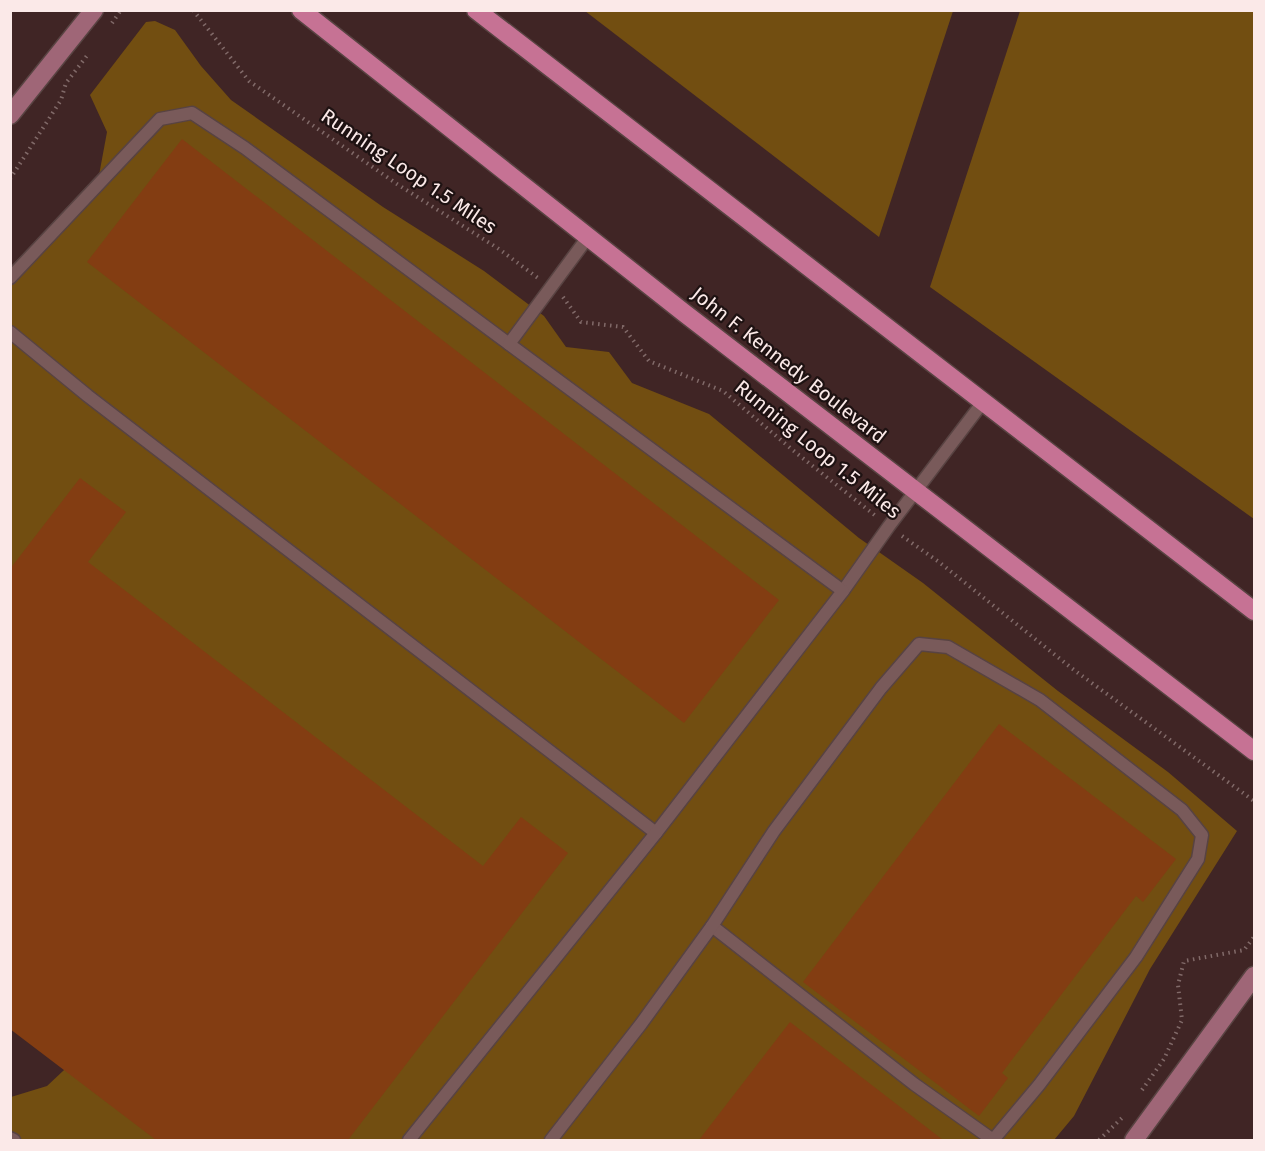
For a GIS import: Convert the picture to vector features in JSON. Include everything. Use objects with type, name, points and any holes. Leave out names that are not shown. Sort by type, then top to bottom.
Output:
[{"type":"main road","name":"John F. Kennedy Boulevard","points":[[301,10],[588,237],[1254,751]]},
{"type":"main road","points":[[476,10],[1254,611]]},
{"type":"street","points":[[10,115],[94,10]]},
{"type":"street","points":[[1134,1140],[1254,976]]},
{"type":"lane","points":[[10,278],[160,119],[192,113],[245,148],[843,591]]},
{"type":"lane","points":[[509,344],[588,237]]},
{"type":"lane","points":[[10,332],[88,396],[656,833]]},
{"type":"lane","points":[[409,1140],[656,833],[843,591],[983,402]]},
{"type":"lane","points":[[551,1140],[641,1024],[712,926],[774,831],[881,688],[919,644],[948,647],[1049,708],[1182,810],[1202,835],[1198,859],[1136,957],[1039,1085],[993,1140],[914,1084],[712,926]]},
{"type":"path","points":[[109,26],[121,10]]},
{"type":"path","name":"Running Loop 1.5 Miles","points":[[193,10],[249,81],[397,184],[499,249],[563,297],[581,322],[623,327],[649,361],[723,391],[795,453],[939,562],[1074,670],[1254,801]]},
{"type":"path","points":[[10,179],[61,100],[66,83],[95,45]]},
{"type":"path","points":[[1138,1096],[1164,1059],[1182,1020],[1178,985],[1184,961],[1244,950],[1254,937]]},
{"type":"path","points":[[1099,1140],[1125,1115]]},
{"type":"shaded area","points":[[585,11],[953,11],[879,237]]},
{"type":"shaded area","points":[[1020,11],[1254,11],[1254,519],[930,287]]},
{"type":"shaded area","points":[[155,21],[175,30],[201,66],[231,100],[383,207],[484,271],[544,316],[566,347],[609,352],[632,383],[709,414],[859,538],[923,583],[1058,691],[1168,772],[1237,831],[1150,969],[1074,1116],[1054,1140],[11,1140],[11,1097],[47,1086],[111,1026],[11,833],[11,269],[97,186],[107,132],[90,95],[146,22]]},
{"type":"building","points":[[182,139],[779,600],[684,723],[87,262]]},
{"type":"building","points":[[80,478],[126,512],[88,562],[483,866],[521,817],[568,853],[348,1140],[156,1140],[10,1029],[10,569]]},
{"type":"building","points":[[999,724],[1176,859],[1143,902],[1136,896],[1002,1073],[1008,1078],[979,1116],[803,982]]},
{"type":"building","points":[[790,1022],[943,1140],[699,1140]]}]
